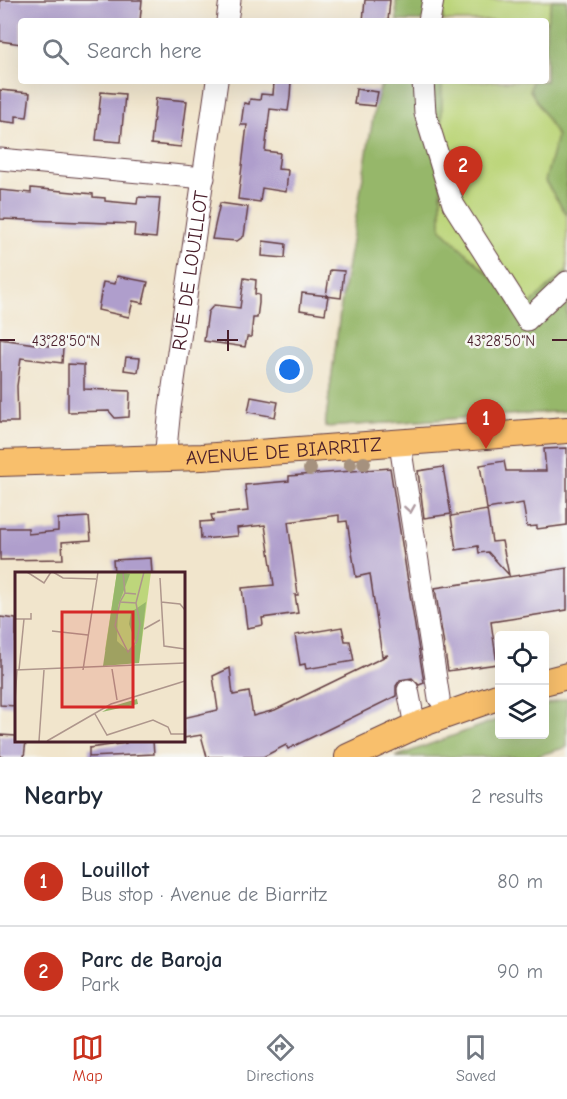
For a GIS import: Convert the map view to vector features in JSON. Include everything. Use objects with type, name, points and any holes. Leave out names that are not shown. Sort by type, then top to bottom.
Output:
[{"type":"main road","name":"AVENUE DE BIARRITZ","points":[[0,463],[165,459],[567,430]]},
{"type":"main road","points":[[549,681],[567,676]]},
{"type":"main road","points":[[348,757],[415,726],[495,698]]},
{"type":"street","points":[[227,18],[230,0]]},
{"type":"street","points":[[430,18],[433,0]]},
{"type":"street","name":"RUE DE LOUILLOT","points":[[165,459],[170,408],[217,84]]},
{"type":"street","points":[[423,84],[425,113],[453,204],[527,320],[567,282]]},
{"type":"street","points":[[0,159],[204,178]]},
{"type":"street","points":[[401,451],[439,698]]},
{"type":"street","points":[[408,690],[415,726]]},
{"type":"green space","points":[[396,0],[567,0],[567,411],[325,427],[341,305],[380,84],[549,84],[549,18],[397,18]]},
{"type":"green space","points":[[396,0],[443,0],[443,18],[397,18]]},
{"type":"green space","points":[[552,0],[567,0],[567,215],[545,181],[557,136],[530,90],[531,84],[549,84],[548,18]]},
{"type":"green space","points":[[382,84],[442,84],[441,229],[525,309],[567,270],[567,411],[325,427],[341,305],[375,106]]},
{"type":"green space","points":[[567,698],[567,747],[534,757],[395,757],[495,720],[495,739],[549,739],[549,704]]},
{"type":"building","points":[[0,0],[142,0],[140,18],[18,18],[18,44],[0,41]]},
{"type":"building","points":[[365,0],[390,0],[388,18],[363,18]]},
{"type":"building","points":[[274,84],[291,84],[288,111],[270,109],[265,151],[280,153],[278,169],[288,170],[286,192],[262,188],[260,202],[238,199],[247,125],[241,125],[244,103],[249,104],[250,99],[260,100],[261,94],[273,95]]},
{"type":"building","points":[[356,89],[378,92],[375,106],[354,104]]},
{"type":"building","points":[[0,90],[30,93],[27,117],[16,116],[16,123],[0,121]]},
{"type":"building","points":[[101,92],[125,94],[121,142],[96,140]]},
{"type":"building","points":[[156,98],[187,101],[181,147],[151,144]]},
{"type":"building","points":[[31,188],[93,194],[93,197],[105,198],[105,201],[137,204],[138,197],[160,198],[156,238],[134,236],[135,224],[0,219],[0,190],[31,193]]},
{"type":"building","points":[[220,203],[248,207],[244,236],[237,241],[212,239]]},
{"type":"building","points":[[263,241],[286,244],[285,258],[262,256]]},
{"type":"building","points":[[330,270],[344,271],[341,298],[326,296]]},
{"type":"building","points":[[117,276],[148,282],[143,303],[133,301],[129,317],[98,310],[103,282],[115,284]]},
{"type":"building","points":[[244,278],[256,280],[255,294],[259,295],[257,318],[253,318],[251,337],[247,337],[245,347],[204,341],[208,312],[214,305],[240,308]]},
{"type":"building","points":[[302,293],[328,296],[325,314],[300,310]]},
{"type":"building","points":[[0,339],[63,348],[62,363],[21,358],[17,386],[18,422],[0,422]]},
{"type":"building","points":[[126,357],[140,358],[138,372],[124,370]]},
{"type":"building","points":[[68,364],[84,365],[84,389],[130,391],[129,417],[115,418],[109,411],[68,412]]},
{"type":"building","points":[[251,397],[278,402],[275,417],[248,412]]},
{"type":"building","points":[[567,448],[567,525],[537,529],[537,526],[527,527],[523,503],[487,509],[480,465],[504,461],[506,471],[546,471],[544,449]]},
{"type":"building","points":[[443,467],[451,514],[424,518],[418,471]]},
{"type":"building","points":[[390,468],[424,683],[419,685],[412,678],[400,680],[396,686],[396,696],[288,749],[286,745],[263,757],[207,757],[201,735],[184,738],[184,718],[218,710],[213,676],[230,668],[233,695],[249,692],[253,716],[275,710],[388,655],[382,656],[370,574],[356,577],[347,521],[339,522],[339,515],[288,522],[298,595],[295,595],[298,613],[262,618],[263,625],[247,628],[242,588],[274,585],[265,525],[237,528],[238,536],[201,539],[200,522],[213,521],[211,515],[248,511],[245,485],[289,481],[289,476]]},
{"type":"building","points":[[487,510],[492,542],[502,541],[509,575],[488,552],[479,553],[478,546],[456,550],[451,516]]},
{"type":"building","points":[[89,517],[91,540],[62,542],[63,559],[0,560],[0,528],[28,528],[28,534],[58,531],[58,519]]},
{"type":"building","points":[[151,558],[152,572],[114,572],[113,560]]},
{"type":"building","points":[[567,568],[567,610],[491,622],[495,664],[448,671],[435,588]]},
{"type":"building","points":[[0,617],[15,619],[15,706],[0,705]]},
{"type":"building","points":[[342,627],[345,641],[350,641],[354,661],[306,669],[305,664],[300,665],[295,635]]},
{"type":"building","points":[[0,735],[15,736],[15,742],[26,742],[24,757],[0,757]]},
{"type":"building","points":[[153,742],[154,754],[89,757],[89,748]]},
{"type":"place","name":"Parc de Baroja","points":[[463,196]]},
{"type":"place","name":"Louillot","points":[[486,449]]}]
